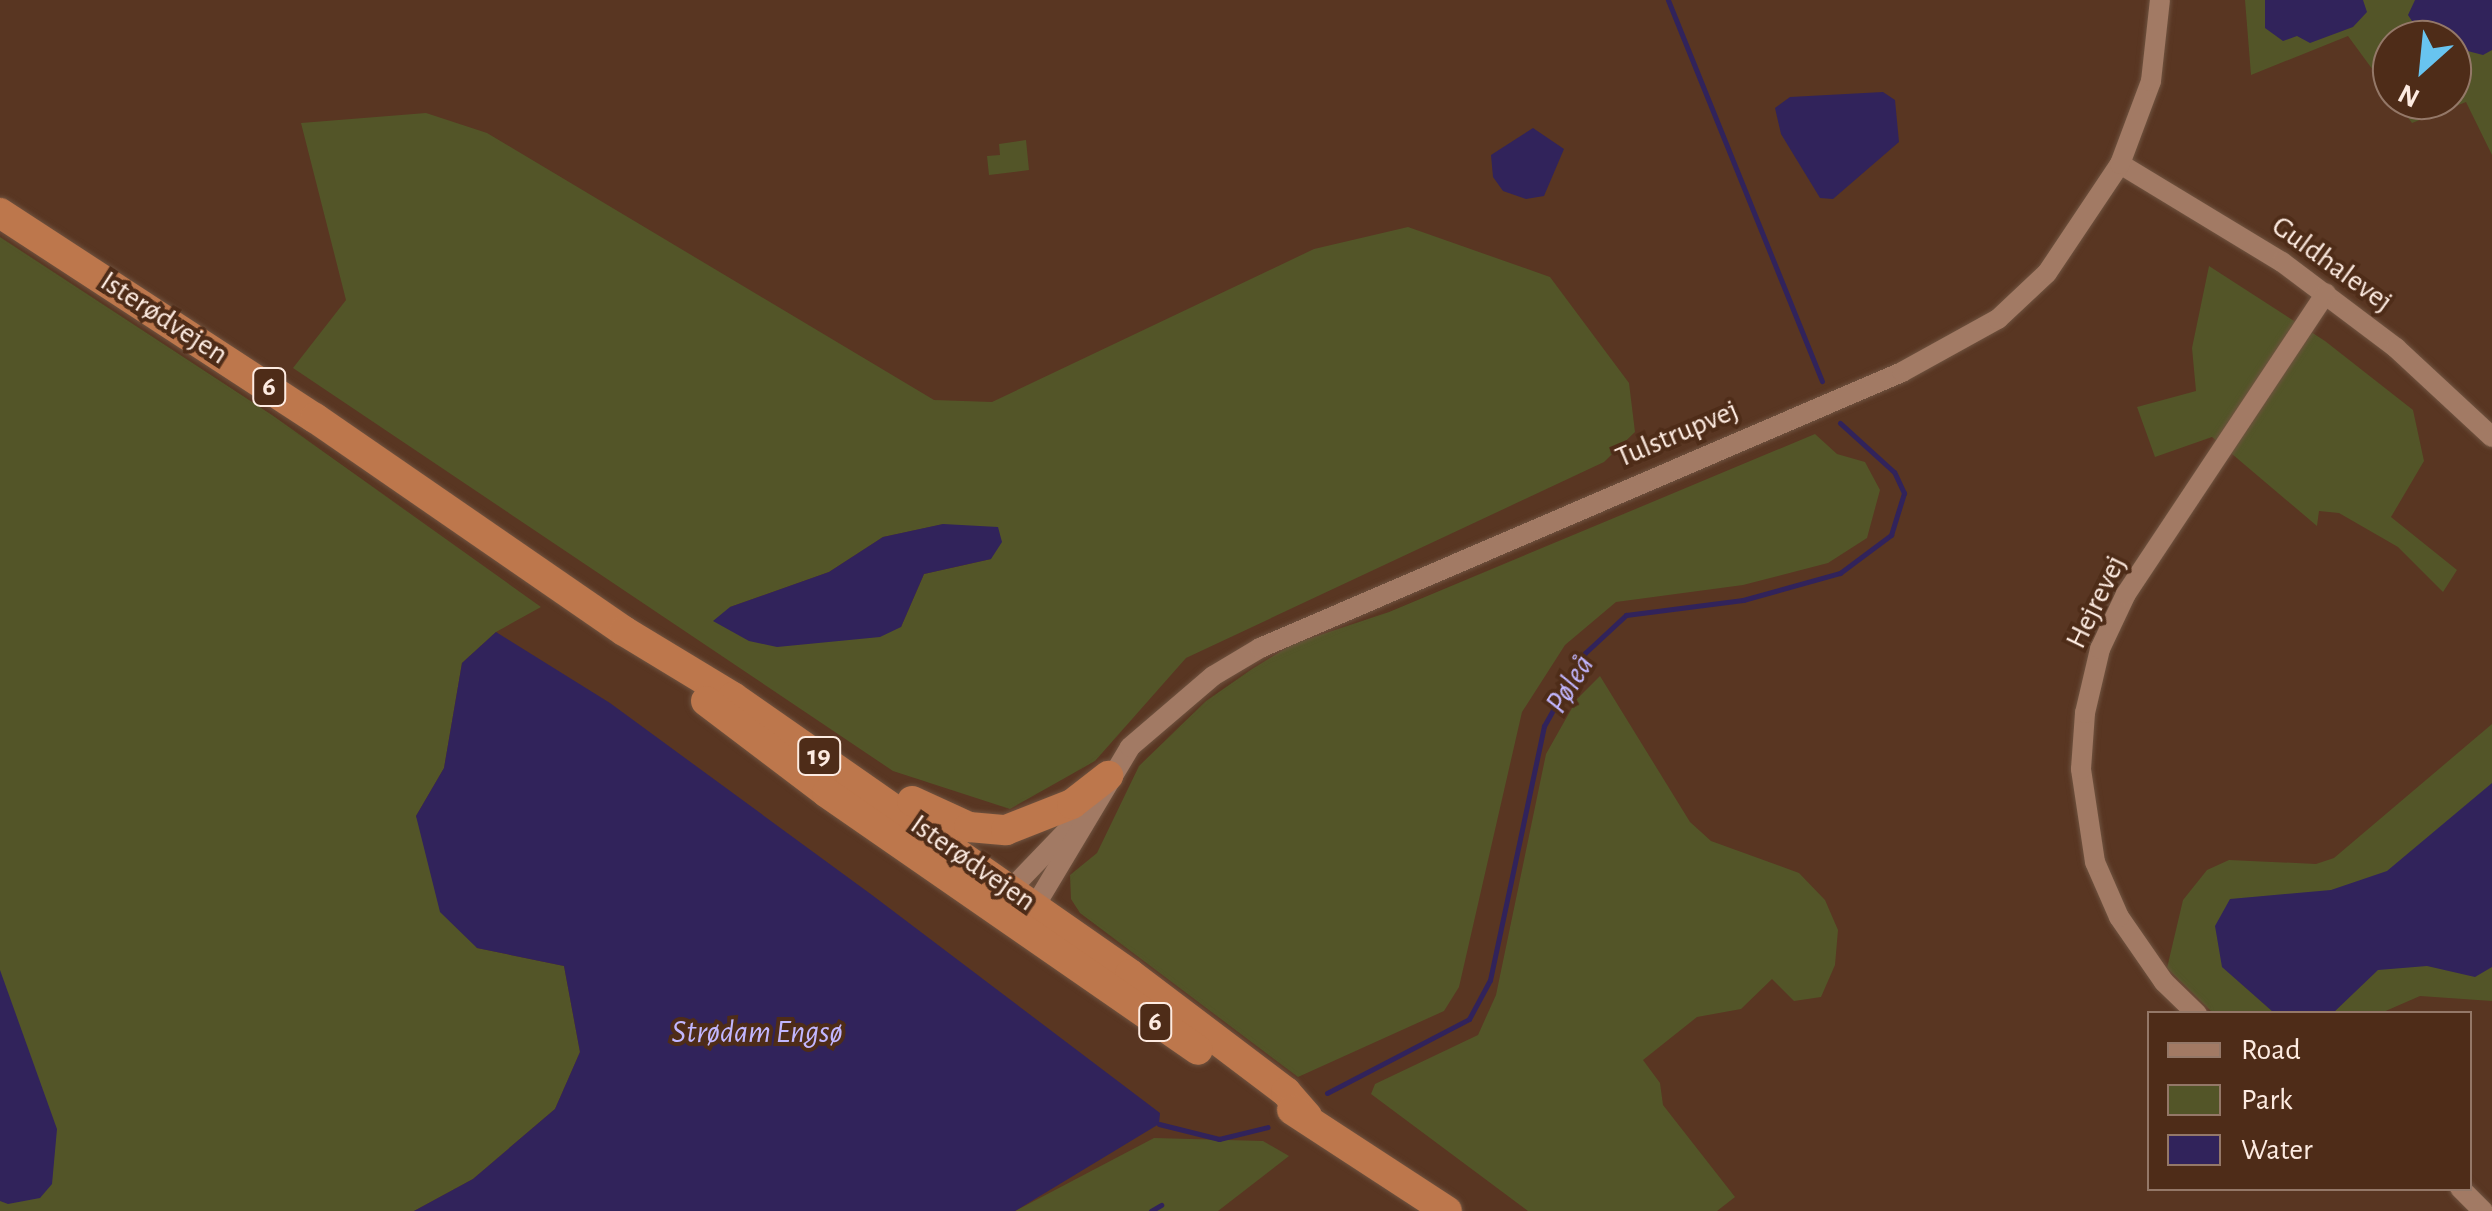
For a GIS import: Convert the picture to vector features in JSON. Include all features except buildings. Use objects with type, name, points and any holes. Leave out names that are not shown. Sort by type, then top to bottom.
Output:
[{"type":"highway","name":"Isterødvejen","points":[[0,213],[315,418],[624,631],[734,697],[1307,1116],[1447,1211]]},
{"type":"highway","name":"Isterødvejen","points":[[624,631],[770,751],[1018,905]]},
{"type":"highway","points":[[734,697],[811,735],[928,812],[969,827],[1006,830],[1038,822],[1108,776]]},
{"type":"street","name":"Tulstrupvej","points":[[1018,905],[1108,776],[1168,713],[1260,648],[1952,348],[1998,319],[2046,274],[2120,164],[2151,81],[2160,0]]},
{"type":"street","name":"Guldhalevej","points":[[2120,164],[2326,294],[2492,437]]},
{"type":"street","name":"Hejrevej","points":[[2193,1011],[2164,982],[2118,918],[2095,862],[2080,769],[2085,712],[2100,649],[2126,594],[2326,294]]},
{"type":"street","name":"Tulstrupvej","points":[[1018,905],[1086,812]]},
{"type":"street","points":[[2463,1191],[2483,1211]]},
{"type":"green space","points":[[2245,0],[2492,0],[2492,155],[2472,114],[2472,20],[2372,20],[2372,69],[2348,36],[2251,75]]},
{"type":"green space","points":[[426,113],[487,133],[934,400],[992,402],[1314,249],[1408,227],[1550,277],[1629,383],[1635,432],[1604,462],[1186,658],[1095,761],[1010,809],[893,771],[293,368],[346,300],[301,123]],"holes":[[[944,524],[991,559],[924,574],[901,627],[730,607],[829,572],[883,537]]]},
{"type":"green space","points":[[1026,140],[1029,170],[989,175],[987,156],[1000,155],[999,144]]},
{"type":"green space","points":[[0,237],[272,415],[541,607],[496,632],[462,663],[444,768],[416,816],[477,948],[564,966],[580,1052],[555,1109],[473,1179],[414,1211],[0,1211]]},
{"type":"green space","points":[[2209,266],[2325,341],[2413,410],[2424,461],[2391,517],[2457,570],[2443,592],[2398,547],[2339,513],[2319,511],[2317,526],[2212,437],[2155,457],[2137,407],[2196,391],[2192,348]]},
{"type":"green space","points":[[1815,434],[1837,454],[1865,462],[1880,490],[1867,538],[1828,563],[1743,585],[1616,602],[1565,645],[1522,712],[1459,987],[1444,1011],[1298,1077],[1080,913],[1071,899],[1070,875],[1097,853],[1139,766],[1206,701],[1252,669],[1293,644],[1389,612]]},
{"type":"green space","points":[[1600,676],[1690,822],[1711,841],[1799,873],[1825,900],[1838,930],[1835,965],[1821,997],[1794,1001],[1772,979],[1741,1009],[1697,1017],[1643,1060],[1660,1083],[1663,1105],[1735,1197],[1717,1211],[1528,1211],[1371,1094],[1375,1084],[1478,1035],[1496,995],[1546,754],[1577,699]]},
{"type":"green space","points":[[2492,724],[2492,1001],[2420,996],[2386,1011],[2211,1011],[2167,968],[2183,900],[2207,870],[2229,860],[2316,864],[2334,858]]},
{"type":"green space","points":[[1154,1138],[1263,1141],[1289,1156],[1218,1211],[1015,1211]]},
{"type":"water","points":[[2265,0],[2363,0],[2367,12],[2353,27],[2310,43],[2297,36],[2283,41],[2265,28]]},
{"type":"water","points":[[2415,0],[2492,0],[2492,50],[2483,55],[2472,52],[2472,20],[2411,20],[2408,15]]},
{"type":"water","points":[[1883,92],[1895,100],[1899,142],[1833,199],[1820,198],[1781,134],[1775,108],[1790,97]]},
{"type":"water","points":[[1533,128],[1564,149],[1544,196],[1526,199],[1503,191],[1493,177],[1491,155]]},
{"type":"water","points":[[943,524],[998,527],[1002,542],[991,559],[924,574],[901,627],[880,637],[777,647],[749,641],[713,621],[730,607],[829,572],[883,537]]},
{"type":"water","name":"Strødam Engsø","points":[[496,632],[610,703],[872,895],[1160,1113],[1159,1124],[1015,1211],[414,1211],[473,1179],[555,1109],[580,1052],[564,966],[477,948],[440,912],[416,816],[444,768],[462,663]]},
{"type":"water","points":[[2492,783],[2492,967],[2475,977],[2427,966],[2378,970],[2335,1011],[2272,1011],[2222,967],[2215,926],[2230,899],[2331,890],[2387,871]]},
{"type":"water","points":[[0,970],[57,1129],[52,1184],[40,1198],[8,1204],[0,1201]]},
{"type":"waterway","name":"Pøleå","points":[[1668,0],[1822,381]]},
{"type":"waterway","name":"Pøleå","points":[[1327,1093],[1469,1019],[1490,980],[1544,726],[1585,653],[1626,615],[1743,600],[1840,573],[1891,535],[1904,493],[1894,472],[1840,423]]},
{"type":"waterway","name":"Pøleå","points":[[1159,1124],[1219,1139],[1268,1127]]},
{"type":"waterway","points":[[1151,1211],[1161,1205]]}]
